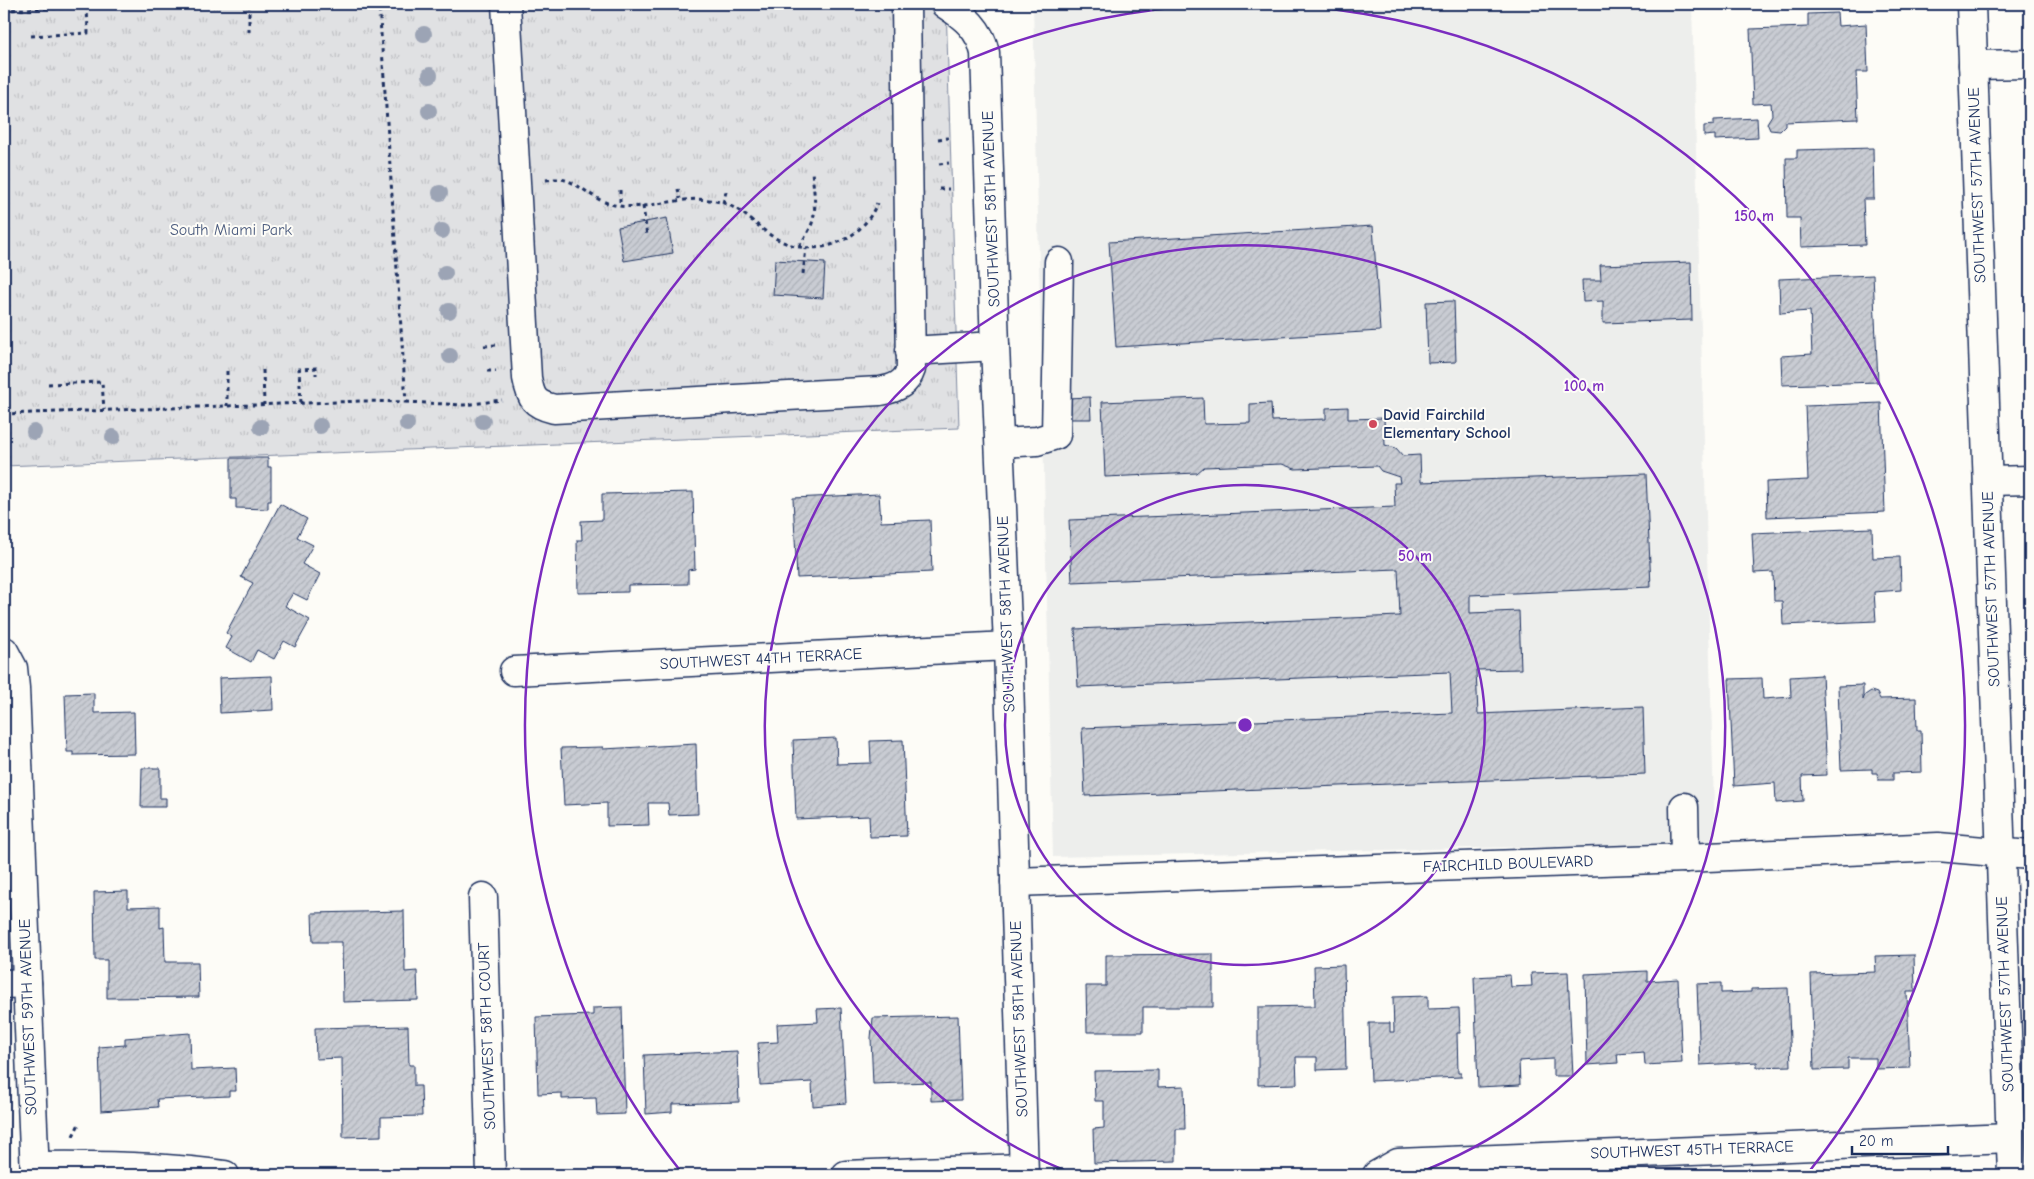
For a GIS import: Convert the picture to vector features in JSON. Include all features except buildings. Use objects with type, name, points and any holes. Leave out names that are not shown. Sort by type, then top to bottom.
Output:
[{"type":"street","points":[[506,4],[526,378],[530,394],[540,406],[554,409],[886,390],[900,386],[908,377],[911,369],[906,4]]},
{"type":"street","name":"SOUTHWEST 58TH AVENUE","points":[[945,4],[967,19],[976,29],[982,40],[985,52],[1008,646],[1024,1172]]},
{"type":"street","name":"SOUTHWEST 57TH AVENUE","points":[[1971,4],[2012,1175]]},
{"type":"street","points":[[1973,65],[2030,64]]},
{"type":"street","points":[[1000,443],[1037,441],[1056,435],[1059,262]]},
{"type":"street","points":[[910,351],[995,346]]},
{"type":"street","points":[[1988,481],[2030,480]]},
{"type":"street","name":"SOUTHWEST 44TH TERRACE","points":[[514,671],[1008,646]]},
{"type":"street","name":"SOUTHWEST 59TH AVENUE","points":[[4,651],[13,668],[15,688],[15,984],[35,1171]]},
{"type":"street","points":[[1684,807],[1685,858]]},
{"type":"street","name":"FAIRCHILD BOULEVARD","points":[[1015,882],[1938,847],[2030,855]]},
{"type":"street","name":"SOUTHWEST 58TH COURT","points":[[483,897],[491,1175]]},
{"type":"street","name":"SOUTHWEST 45TH TERRACE","points":[[1377,1175],[1398,1163],[2010,1138]]},
{"type":"street","points":[[35,1171],[112,1166],[167,1168],[225,1175]]},
{"type":"street","points":[[846,1175],[1024,1172]]},
{"type":"path","points":[[4,10],[157,4]]},
{"type":"path","points":[[249,4],[249,32]]},
{"type":"path","points":[[379,4],[406,402]]},
{"type":"path","points":[[31,36],[88,33],[87,6]]},
{"type":"path","points":[[799,246],[813,220],[812,170]]},
{"type":"path","points":[[556,179],[567,181],[600,201],[620,206],[643,206],[680,199],[722,203],[754,220],[776,238],[806,248],[836,243],[856,232],[869,220],[879,198]]},
{"type":"path","points":[[722,203],[727,188]]},
{"type":"path","points":[[678,189],[680,199]]},
{"type":"path","points":[[620,190],[620,206]]},
{"type":"path","points":[[643,206],[647,236]]},
{"type":"path","points":[[803,274],[806,248]]},
{"type":"path","points":[[301,403],[299,369],[316,368],[316,375]]},
{"type":"path","points":[[263,370],[264,405]]},
{"type":"path","points":[[227,372],[227,406]]},
{"type":"path","points":[[48,384],[102,382],[104,410]]},
{"type":"path","points":[[4,414],[363,401],[464,405],[504,400]]},
{"type":"path","points":[[72,1137],[79,1124]]},
{"type":"shaded area","name":"David Fairchild Elementary School","points":[[1033,4],[1692,4],[1715,843],[1053,857]]},
{"type":"green space","name":"South Miami Park","points":[[4,4],[946,4],[959,428],[4,466]]},
{"type":"place","name":"David Fairchild Elementary School","points":[[1373,424]]}]
